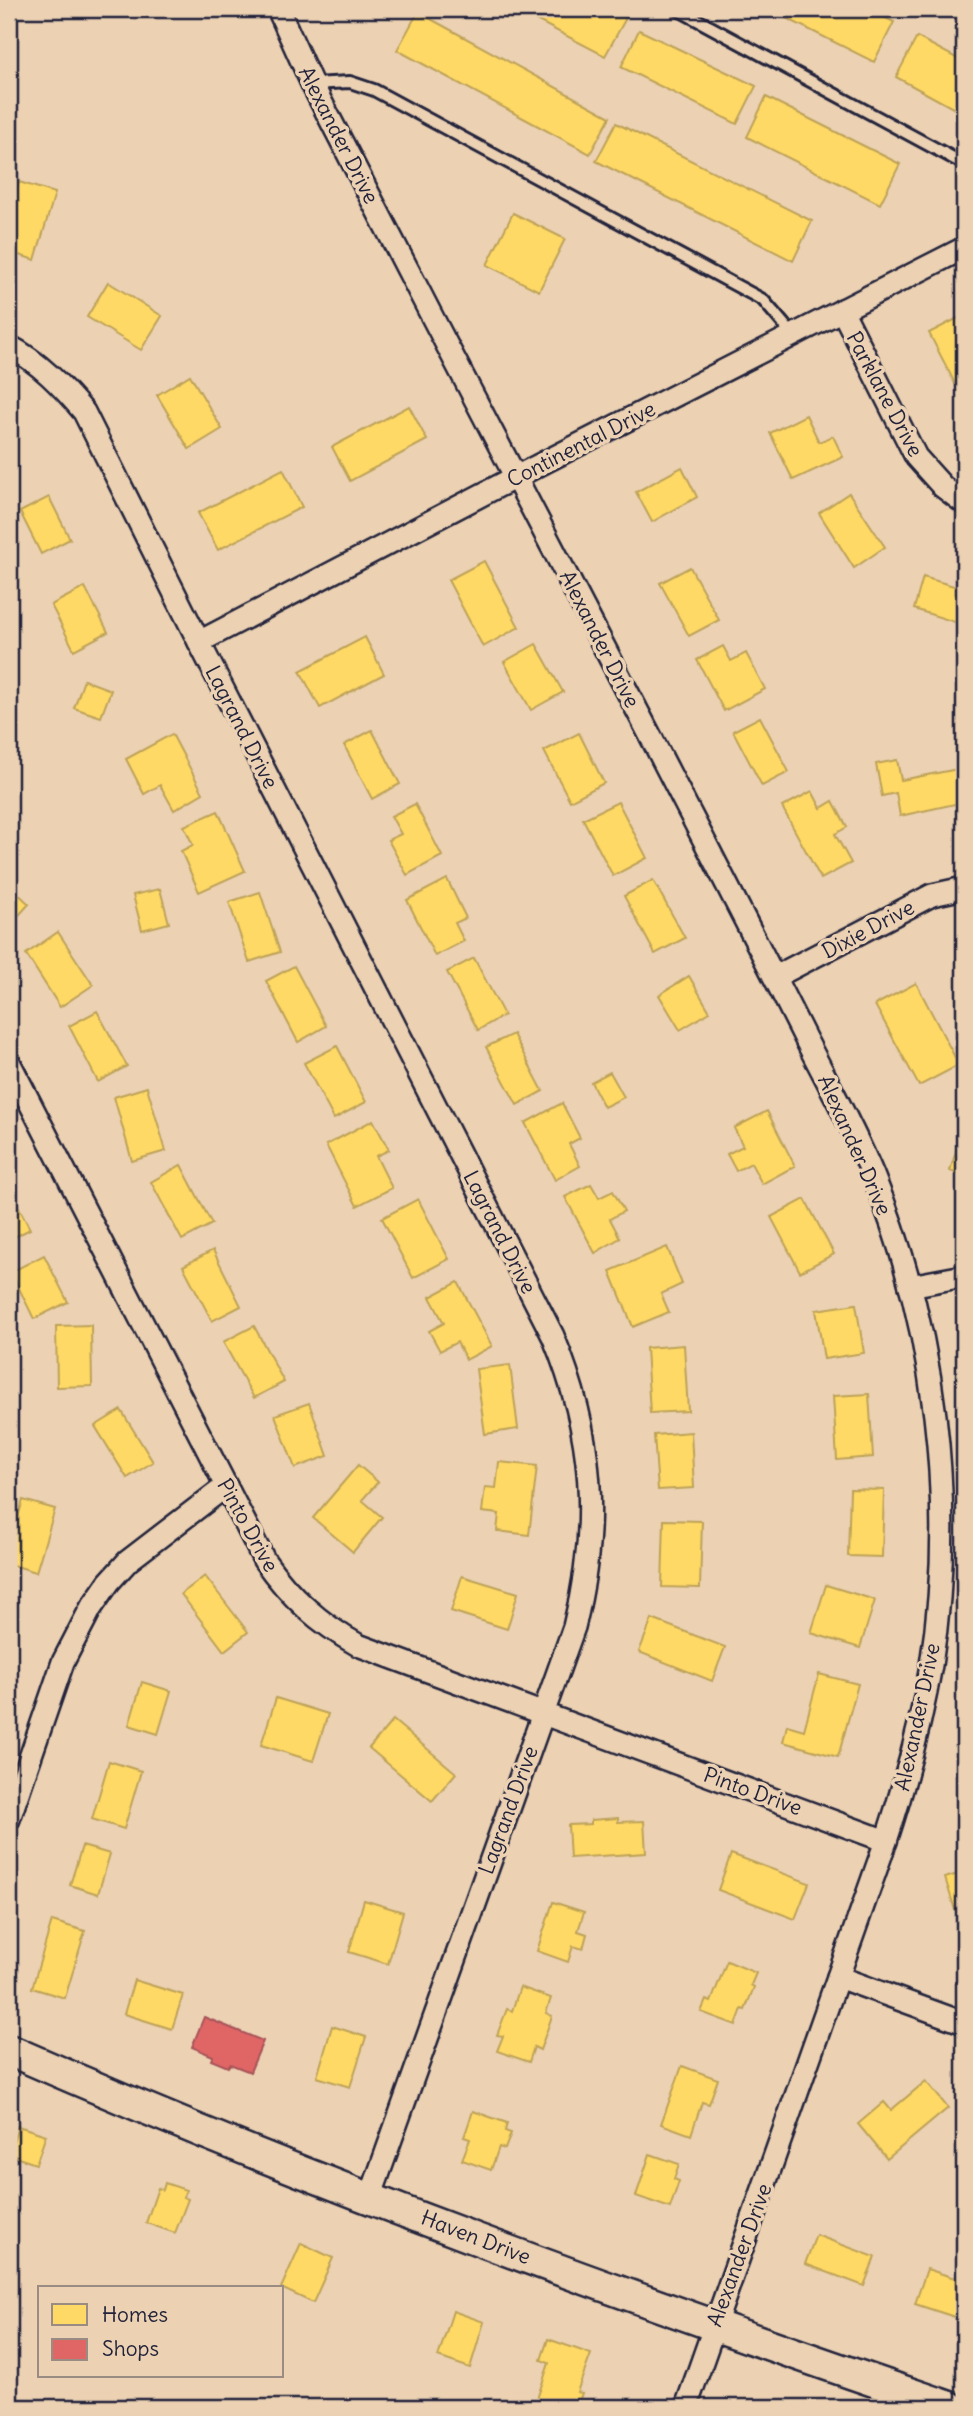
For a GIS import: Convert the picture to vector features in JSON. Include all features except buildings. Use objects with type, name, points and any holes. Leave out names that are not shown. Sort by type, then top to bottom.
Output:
[{"type":"street","name":"Alexander Drive","points":[[278,9],[312,84],[775,977],[873,1176],[910,1286],[921,1335],[936,1430],[940,1496],[939,1578],[933,1648],[923,1709],[886,1841],[686,2407]]},
{"type":"street","name":"Continental Drive","points":[[199,642],[964,248]]},
{"type":"street","name":"Parklane Drive","points":[[842,310],[916,457],[943,487],[964,503]]},
{"type":"street","name":"Lagrand Drive","points":[[9,346],[43,369],[65,389],[84,412],[553,1336],[569,1377],[583,1429],[588,1462],[591,1528],[582,1595],[574,1627],[370,2198]]},
{"type":"street","name":"Dixie Drive","points":[[775,977],[932,895],[964,888]]},
{"type":"street","name":"Pinto Drive","points":[[9,1062],[264,1560],[304,1609],[358,1645],[886,1841]]},
{"type":"street","points":[[910,1286],[964,1276]]},
{"type":"street","points":[[9,1819],[63,1661],[91,1608],[128,1561],[226,1486]]},
{"type":"street","points":[[838,1977],[964,2023]]},
{"type":"street","name":"Haven Drive","points":[[9,2050],[128,2102],[370,2198],[714,2327],[950,2407]]},
{"type":"lane","points":[[677,9],[964,164]]},
{"type":"lane","points":[[312,84],[350,82],[374,90],[763,300],[793,335]]}]
